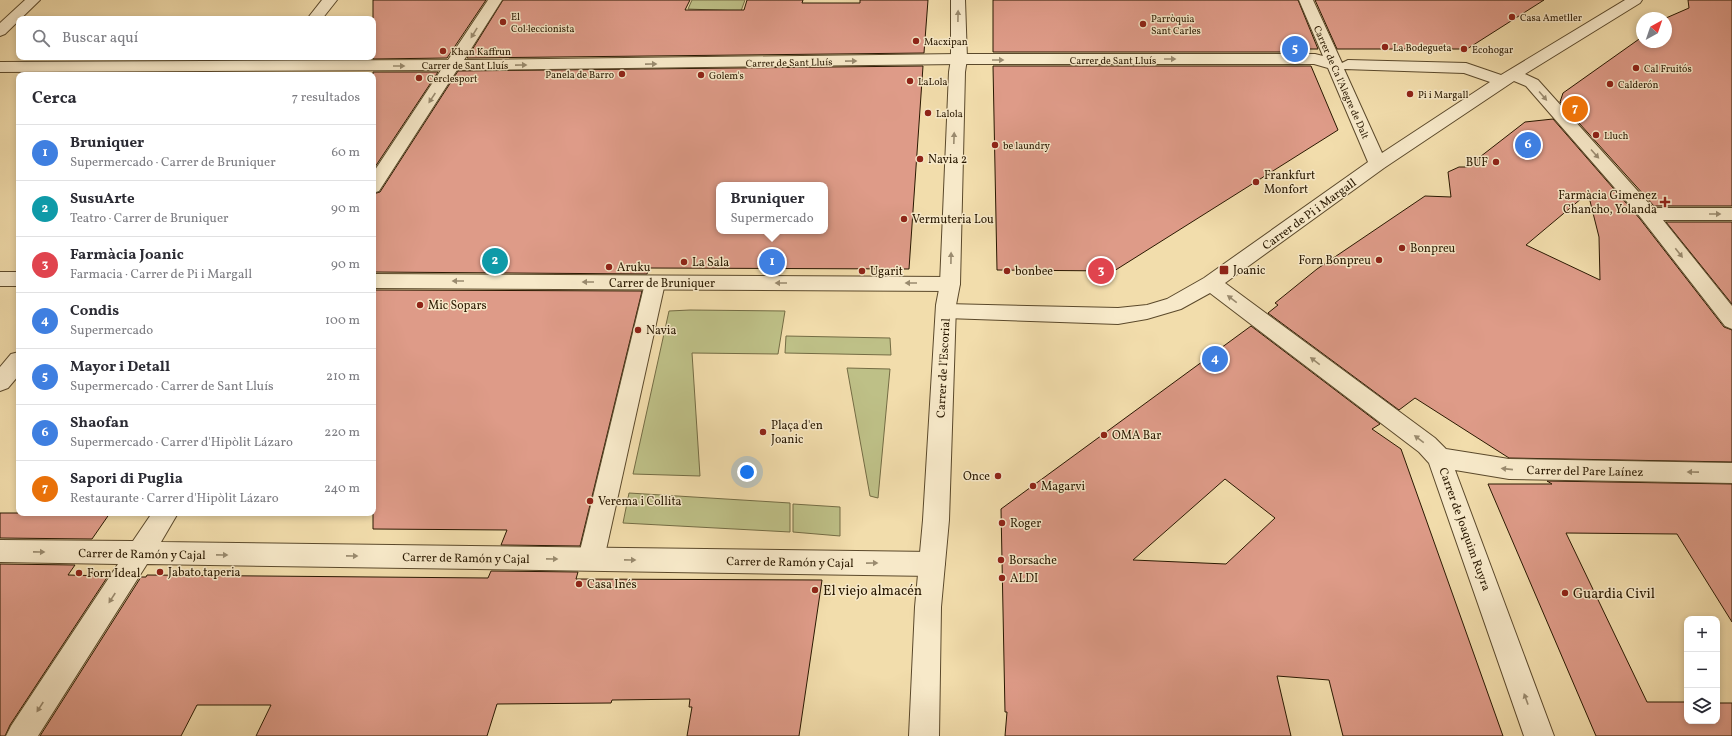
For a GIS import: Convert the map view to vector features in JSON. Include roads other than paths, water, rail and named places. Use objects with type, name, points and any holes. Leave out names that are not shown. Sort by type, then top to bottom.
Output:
[{"type":"street","points":[[0,31],[33,0]]},
{"type":"street","points":[[317,16],[330,0]]},
{"type":"street","points":[[376,182],[495,0]]},
{"type":"street","name":"Carrer de l'Escorial","points":[[924,736],[928,607],[932,564],[946,311],[950,284],[957,72],[959,59],[958,0]]},
{"type":"street","name":"Carrer de Ca l'Alegre de Dalt","points":[[1306,0],[1340,64],[1378,164]]},
{"type":"street","name":"Carrer de Pi i Margall","points":[[946,311],[1118,316],[1147,312],[1174,304],[1211,283],[1378,164],[1507,78],[1635,0]]},
{"type":"street","name":"Carrer de Sant Lluís","points":[[0,66],[454,65],[959,59],[1315,59],[1340,64],[1466,68],[1532,83],[1648,214],[1732,321]]},
{"type":"street","points":[[1648,214],[1732,214]]},
{"type":"street","points":[[0,279],[16,279]]},
{"type":"street","name":"Carrer de Bruniquer","points":[[376,281],[950,284]]},
{"type":"street","points":[[591,559],[655,283]]},
{"type":"street","name":"Carrer de Joaquim Ruyra","points":[[1211,283],[1427,445],[1439,458],[1539,736]]},
{"type":"street","points":[[0,382],[16,363]]},
{"type":"street","name":"Carrer del Pare Laínez","points":[[1439,458],[1509,470],[1732,473]]},
{"type":"street","points":[[21,736],[141,554],[164,516]]},
{"type":"street","name":"Carrer de Ramón y Cajal","points":[[0,551],[932,564]]},
{"type":"place","name":"Casa Ametller","points":[[1512,17]]},
{"type":"place","name":"El Col·leccionista","points":[[503,22]]},
{"type":"place","name":"Parròquia Sant Carles","points":[[1143,24]]},
{"type":"place","name":"Macxipan","points":[[916,41]]},
{"type":"place","name":"La Bodegueta","points":[[1385,47]]},
{"type":"place","name":"Mayor i Detall","points":[[1295,49]]},
{"type":"place","name":"Ecohogar","points":[[1464,49]]},
{"type":"place","name":"Khan Kaffrun","points":[[443,51]]},
{"type":"place","name":"Cal Fruitós","points":[[1636,68]]},
{"type":"place","name":"Panela de Barro","points":[[622,74]]},
{"type":"place","name":"Golem's","points":[[701,75]]},
{"type":"place","name":"Cerclesport","points":[[419,78]]},
{"type":"place","name":"LaLola","points":[[910,81]]},
{"type":"place","name":"Calderón","points":[[1610,84]]},
{"type":"place","name":"Pi i Margall","points":[[1410,94]]},
{"type":"place","name":"Sapori di Puglia","points":[[1575,109]]},
{"type":"place","name":"Lalola","points":[[928,113]]},
{"type":"place","name":"Lluch","points":[[1596,135]]},
{"type":"place","name":"be laundry","points":[[995,145]]},
{"type":"place","name":"Shaofan","points":[[1528,145]]},
{"type":"place","name":"Navia 2","points":[[920,159]]},
{"type":"place","name":"BUF","points":[[1496,162]]},
{"type":"place","name":"Frankfurt Monfort","points":[[1256,182]]},
{"type":"place","name":"Farmàcia Gimenez Chancho, Yolanda","points":[[1665,202]]},
{"type":"place","name":"Vermuteria Lou","points":[[904,219]]},
{"type":"place","name":"Bonpreu","points":[[1402,248]]},
{"type":"place","name":"Forn Bonpreu","points":[[1379,260]]},
{"type":"place","name":"SusuArte","points":[[495,261]]},
{"type":"place","name":"La Sala","points":[[684,262]]},
{"type":"place","name":"Bruniquer","points":[[772,262]]},
{"type":"place","name":"Aruku","points":[[609,267]]},
{"type":"place","name":"Joanic","points":[[1224,270]]},
{"type":"place","name":"Ugarit","points":[[862,271]]},
{"type":"place","name":"bonbee","points":[[1007,271]]},
{"type":"place","name":"Farmàcia Joanic","points":[[1101,271]]},
{"type":"place","name":"Mic Sopars","points":[[420,305]]},
{"type":"place","name":"Navia","points":[[638,330]]},
{"type":"place","name":"Condis","points":[[1215,359]]},
{"type":"place","name":"Plaça d'en Joanic","points":[[763,432]]},
{"type":"place","name":"OMA Bar","points":[[1104,435]]},
{"type":"place","name":"Once","points":[[998,476]]},
{"type":"place","name":"Magarvi","points":[[1033,486]]},
{"type":"place","name":"Verema i Collita","points":[[590,501]]},
{"type":"place","name":"Roger","points":[[1002,523]]},
{"type":"place","name":"Borsache","points":[[1001,560]]},
{"type":"place","name":"Jabato taperia","points":[[160,572]]},
{"type":"place","name":"Forn Ideal","points":[[79,573]]},
{"type":"place","name":"ALDI","points":[[1002,578]]},
{"type":"place","name":"Casa Inés","points":[[579,584]]},
{"type":"place","name":"El viejo almacén","points":[[815,590]]},
{"type":"place","name":"Guardia Civil","points":[[1565,593]]}]
